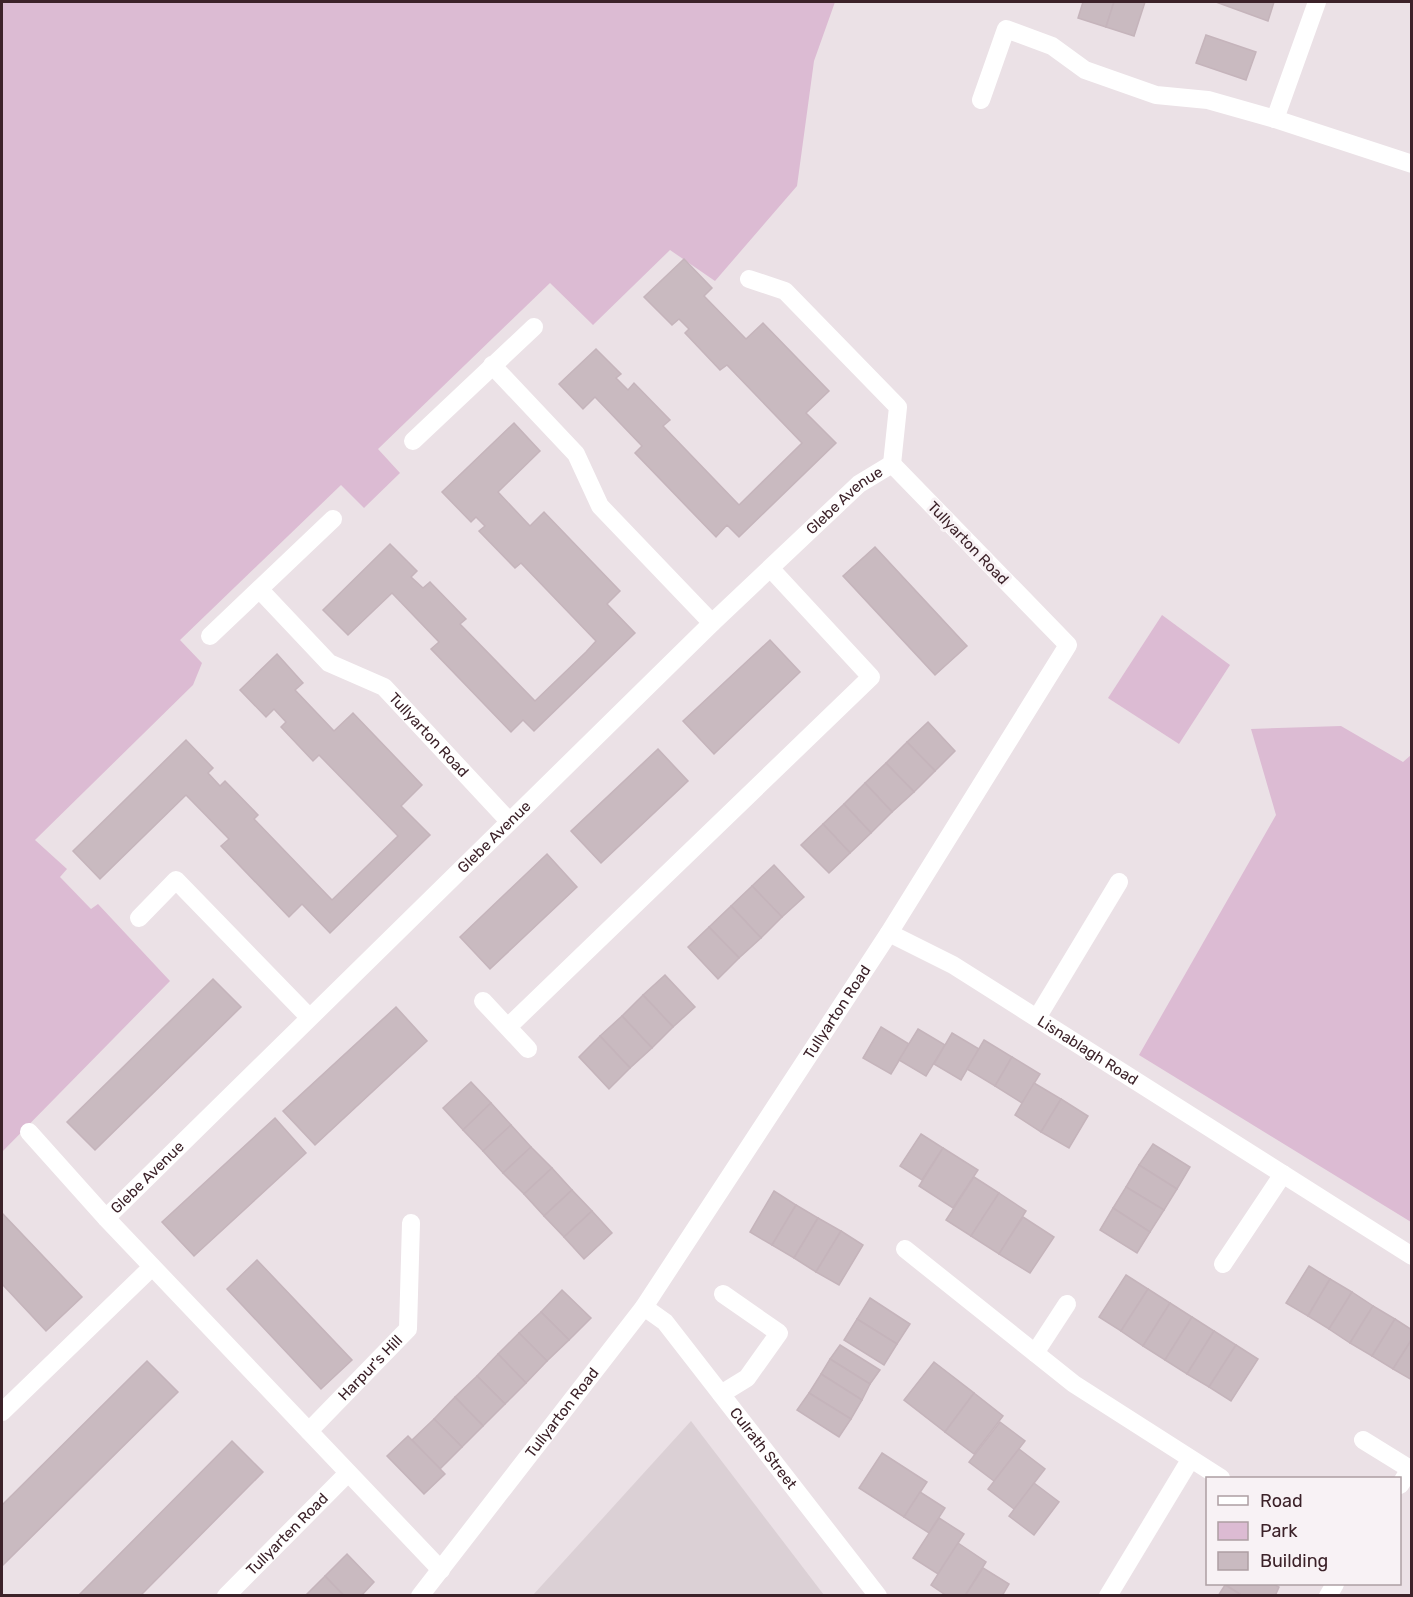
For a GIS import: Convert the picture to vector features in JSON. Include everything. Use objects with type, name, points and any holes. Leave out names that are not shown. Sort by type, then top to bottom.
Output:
[{"type":"street","points":[[1275,119],[1317,2]]},
{"type":"street","points":[[981,100],[1006,29],[1052,46],[1085,70],[1156,95],[1208,100],[1275,119],[1412,164]]},
{"type":"street","points":[[749,279],[785,291],[898,407],[892,464]]},
{"type":"street","points":[[413,441],[534,327]]},
{"type":"street","points":[[492,365],[576,454],[600,506],[712,623]]},
{"type":"street","name":"Glebe Avenue","points":[[106,1218],[712,623],[859,484],[892,464]]},
{"type":"street","name":"Tullyarton Road","points":[[441,1570],[644,1307],[890,933],[1068,645],[892,464]]},
{"type":"street","points":[[210,636],[333,519]]},
{"type":"street","points":[[508,1027],[871,677],[771,569]]},
{"type":"street","name":"Tullyarton Road","points":[[260,590],[329,663],[384,687],[509,821]]},
{"type":"street","points":[[139,918],[176,880],[309,1017]]},
{"type":"street","points":[[1037,1018],[1119,882]]},
{"type":"street","name":"Lisnablagh Road","points":[[890,933],[953,965],[1412,1256]]},
{"type":"street","points":[[483,1001],[528,1049]]},
{"type":"street","name":"Glebe Avenue","points":[[29,1132],[152,1267],[441,1570]]},
{"type":"street","points":[[1223,1264],[1283,1174]]},
{"type":"street","name":"Harpur's Hill","points":[[309,1431],[408,1329],[411,1223]]},
{"type":"street","points":[[905,1249],[1074,1384],[1218,1477]]},
{"type":"street","points":[[2,1412],[152,1267]]},
{"type":"street","points":[[721,1394],[747,1378],[779,1333],[723,1294]]},
{"type":"street","points":[[1035,1353],[1067,1304]]},
{"type":"street","name":"Culrath Street","points":[[644,1307],[664,1322],[878,1596]]},
{"type":"street","points":[[1363,1440],[1410,1469],[1401,1483]]},
{"type":"street","points":[[1108,1596],[1190,1460]]},
{"type":"street","name":"Tullyarten Road","points":[[226,1596],[348,1473]]},
{"type":"street","points":[[420,1596],[441,1570]]},
{"type":"shaded area","points":[[691,1421],[824,1595],[533,1595]]},
{"type":"green space","points":[[2,2],[835,2],[814,61],[797,186],[715,281],[670,250],[593,325],[550,283],[378,449],[400,473],[364,508],[341,485],[180,640],[202,663],[193,685],[35,840],[67,869],[60,877],[91,909],[98,904],[170,981],[2,1152]]},
{"type":"green space","points":[[1162,615],[1230,665],[1179,744],[1108,698]]},
{"type":"green space","points":[[1341,726],[1403,762],[1411,755],[1411,1222],[1139,1055],[1276,815],[1251,729]]},
{"type":"building","points":[[1083,2],[1114,2],[1106,27],[1078,18]]},
{"type":"building","points":[[1114,2],[1145,2],[1134,36],[1106,27]]},
{"type":"building","points":[[1216,2],[1274,2],[1268,21]]},
{"type":"building","points":[[1206,35],[1256,52],[1246,80],[1196,63]]},
{"type":"building","points":[[684,259],[712,288],[704,296],[746,339],[763,323],[829,391],[806,413],[836,443],[739,537],[727,525],[716,537],[635,453],[642,446],[595,397],[583,409],[559,384],[596,349],[621,374],[616,378],[628,390],[634,383],[670,420],[663,426],[739,505],[802,443],[727,365],[720,370],[685,333],[689,329],[679,319],[672,325],[644,297]]},
{"type":"building","points":[[514,423],[540,451],[498,492],[530,526],[544,512],[620,591],[607,604],[635,633],[534,731],[523,720],[511,732],[431,649],[439,642],[392,593],[348,635],[323,610],[390,544],[417,571],[411,577],[423,588],[430,582],[466,619],[460,624],[535,701],[586,652],[596,641],[521,563],[515,568],[479,531],[485,526],[476,517],[471,522],[442,492]]},
{"type":"building","points":[[875,547],[967,646],[935,675],[843,576]]},
{"type":"building","points":[[770,640],[800,672],[714,754],[683,721]]},
{"type":"building","points":[[277,654],[303,683],[295,690],[334,731],[353,713],[422,785],[401,806],[430,835],[330,933],[302,904],[289,917],[221,846],[229,839],[186,795],[100,879],[73,851],[186,740],[213,768],[208,773],[220,786],[225,781],[258,815],[254,819],[332,900],[398,836],[319,755],[313,761],[281,727],[286,722],[274,709],[266,717],[240,690]]},
{"type":"building","points":[[928,722],[955,751],[935,771],[907,742]]},
{"type":"building","points":[[907,742],[935,771],[914,792],[886,763]]},
{"type":"building","points":[[658,749],[688,781],[601,863],[571,831]]},
{"type":"building","points":[[886,763],[914,792],[892,812],[865,783]]},
{"type":"building","points":[[865,783],[892,812],[871,833],[844,804]]},
{"type":"building","points":[[844,804],[871,833],[850,853],[823,824]]},
{"type":"building","points":[[823,824],[850,853],[829,873],[801,845]]},
{"type":"building","points":[[547,854],[577,887],[490,969],[460,937]]},
{"type":"building","points":[[774,865],[804,897],[782,917],[752,886]]},
{"type":"building","points":[[752,886],[782,917],[761,938],[731,906]]},
{"type":"building","points":[[731,906],[761,938],[739,958],[709,927]]},
{"type":"building","points":[[709,927],[739,958],[718,979],[688,947]]},
{"type":"building","points":[[665,975],[695,1007],[673,1027],[643,995]]},
{"type":"building","points":[[213,979],[241,1007],[95,1150],[67,1122]]},
{"type":"building","points":[[643,995],[673,1027],[652,1048],[622,1016]]},
{"type":"building","points":[[396,1007],[427,1041],[315,1145],[283,1111]]},
{"type":"building","points":[[622,1016],[652,1048],[630,1068],[600,1036]]},
{"type":"building","points":[[881,1027],[909,1044],[891,1074],[863,1058]]},
{"type":"building","points":[[918,1029],[945,1045],[926,1076],[899,1060]]},
{"type":"building","points":[[952,1033],[979,1049],[961,1080],[934,1064]]},
{"type":"building","points":[[600,1036],[630,1068],[609,1089],[579,1057]]},
{"type":"building","points":[[984,1040],[1012,1057],[995,1086],[967,1069]]},
{"type":"building","points":[[1012,1057],[1040,1074],[1022,1103],[995,1086]]},
{"type":"building","points":[[471,1082],[491,1103],[463,1130],[443,1108]]},
{"type":"building","points":[[1034,1083],[1061,1099],[1041,1132],[1015,1115]]},
{"type":"building","points":[[1061,1099],[1088,1116],[1069,1148],[1041,1132]]},
{"type":"building","points":[[491,1103],[511,1125],[483,1151],[463,1130]]},
{"type":"building","points":[[275,1118],[306,1153],[194,1256],[162,1222]]},
{"type":"building","points":[[511,1125],[531,1147],[503,1173],[483,1151]]},
{"type":"building","points":[[921,1134],[943,1148],[922,1180],[900,1166]]},
{"type":"building","points":[[1153,1144],[1190,1167],[1177,1189],[1139,1165]]},
{"type":"building","points":[[531,1147],[552,1168],[524,1194],[503,1173]]},
{"type":"building","points":[[943,1148],[978,1170],[953,1208],[919,1186]]},
{"type":"building","points":[[1139,1165],[1177,1189],[1164,1210],[1126,1187]]},
{"type":"building","points":[[552,1168],[572,1190],[544,1216],[524,1194]]},
{"type":"building","points":[[974,1177],[999,1193],[971,1236],[946,1220]]},
{"type":"building","points":[[1126,1187],[1164,1210],[1150,1232],[1113,1208]]},
{"type":"building","points":[[572,1190],[592,1211],[564,1237],[544,1216]]},
{"type":"building","points":[[774,1191],[796,1205],[772,1245],[750,1232]]},
{"type":"building","points":[[999,1193],[1026,1211],[999,1254],[971,1236]]},
{"type":"building","points":[[796,1205],[818,1218],[794,1258],[772,1245]]},
{"type":"building","points":[[1113,1208],[1150,1232],[1137,1253],[1100,1230]]},
{"type":"building","points":[[592,1211],[612,1233],[584,1259],[564,1237]]},
{"type":"building","points":[[2,1213],[82,1297],[46,1331],[2,1284]]},
{"type":"building","points":[[1023,1217],[1054,1237],[1030,1273],[999,1254]]},
{"type":"building","points":[[818,1218],[841,1231],[816,1272],[794,1258]]},
{"type":"building","points":[[841,1231],[863,1245],[839,1285],[816,1272]]},
{"type":"building","points":[[257,1260],[352,1360],[321,1389],[227,1289]]},
{"type":"building","points":[[1309,1266],[1330,1279],[1308,1316],[1286,1303]]},
{"type":"building","points":[[1126,1275],[1148,1289],[1121,1331],[1099,1317]]},
{"type":"building","points":[[1330,1279],[1352,1292],[1329,1329],[1308,1316]]},
{"type":"building","points":[[1148,1289],[1170,1303],[1143,1346],[1121,1331]]},
{"type":"building","points":[[562,1290],[591,1318],[569,1340],[541,1312]]},
{"type":"building","points":[[1352,1292],[1373,1306],[1350,1343],[1329,1329]]},
{"type":"building","points":[[870,1298],[910,1324],[897,1344],[857,1319]]},
{"type":"building","points":[[1170,1303],[1192,1317],[1165,1360],[1143,1346]]},
{"type":"building","points":[[1373,1306],[1395,1319],[1372,1356],[1350,1343]]},
{"type":"building","points":[[541,1312],[569,1340],[547,1361],[519,1333]]},
{"type":"building","points":[[1192,1317],[1214,1331],[1187,1374],[1165,1360]]},
{"type":"building","points":[[857,1319],[897,1344],[884,1365],[844,1340]]},
{"type":"building","points":[[1395,1319],[1412,1330],[1412,1339],[1393,1369],[1372,1356]]},
{"type":"building","points":[[1214,1331],[1236,1345],[1209,1387],[1187,1374]]},
{"type":"building","points":[[519,1333],[547,1361],[526,1383],[498,1354]]},
{"type":"building","points":[[1412,1339],[1412,1380],[1393,1369]]},
{"type":"building","points":[[840,1345],[880,1370],[870,1384],[830,1359]]},
{"type":"building","points":[[1236,1345],[1258,1359],[1231,1401],[1209,1387]]},
{"type":"building","points":[[498,1354],[526,1383],[505,1404],[477,1376]]},
{"type":"building","points":[[830,1359],[870,1384],[862,1400],[821,1374]]},
{"type":"building","points":[[147,1361],[178,1392],[2,1566],[2,1505]]},
{"type":"building","points":[[934,1362],[974,1393],[945,1432],[904,1400]]},
{"type":"building","points":[[821,1374],[862,1400],[851,1419],[809,1393]]},
{"type":"building","points":[[477,1376],[505,1404],[483,1426],[455,1397]]},
{"type":"building","points":[[809,1393],[851,1419],[839,1437],[797,1410]]},
{"type":"building","points":[[974,1393],[1003,1416],[974,1454],[945,1432]]},
{"type":"building","points":[[455,1397],[483,1426],[462,1447],[434,1419]]},
{"type":"building","points":[[434,1419],[462,1447],[440,1469],[412,1440]]},
{"type":"building","points":[[1000,1422],[1025,1441],[994,1481],[969,1462]]},
{"type":"building","points":[[408,1436],[445,1474],[424,1494],[387,1456]]},
{"type":"building","points":[[232,1441],[263,1472],[140,1596],[78,1596]]},
{"type":"building","points":[[1019,1449],[1045,1469],[1014,1509],[988,1489]]},
{"type":"building","points":[[882,1453],[927,1482],[904,1517],[859,1488]]},
{"type":"building","points":[[1034,1483],[1059,1502],[1034,1535],[1009,1516]]},
{"type":"building","points":[[920,1492],[945,1508],[929,1533],[904,1517]]},
{"type":"building","points":[[939,1518],[964,1534],[938,1574],[913,1558]]},
{"type":"building","points":[[958,1543],[986,1562],[965,1596],[947,1596],[931,1585]]},
{"type":"building","points":[[347,1554],[374,1582],[361,1596],[344,1596],[325,1576]]},
{"type":"building","points":[[983,1568],[1009,1584],[1002,1596],[965,1596]]},
{"type":"building","points":[[325,1576],[344,1596],[305,1596]]},
{"type":"building","points":[[1225,1585],[1243,1596],[1218,1596]]},
{"type":"building","points":[[1226,1585],[1275,1585],[1279,1587],[1275,1596],[1243,1596]]}]
